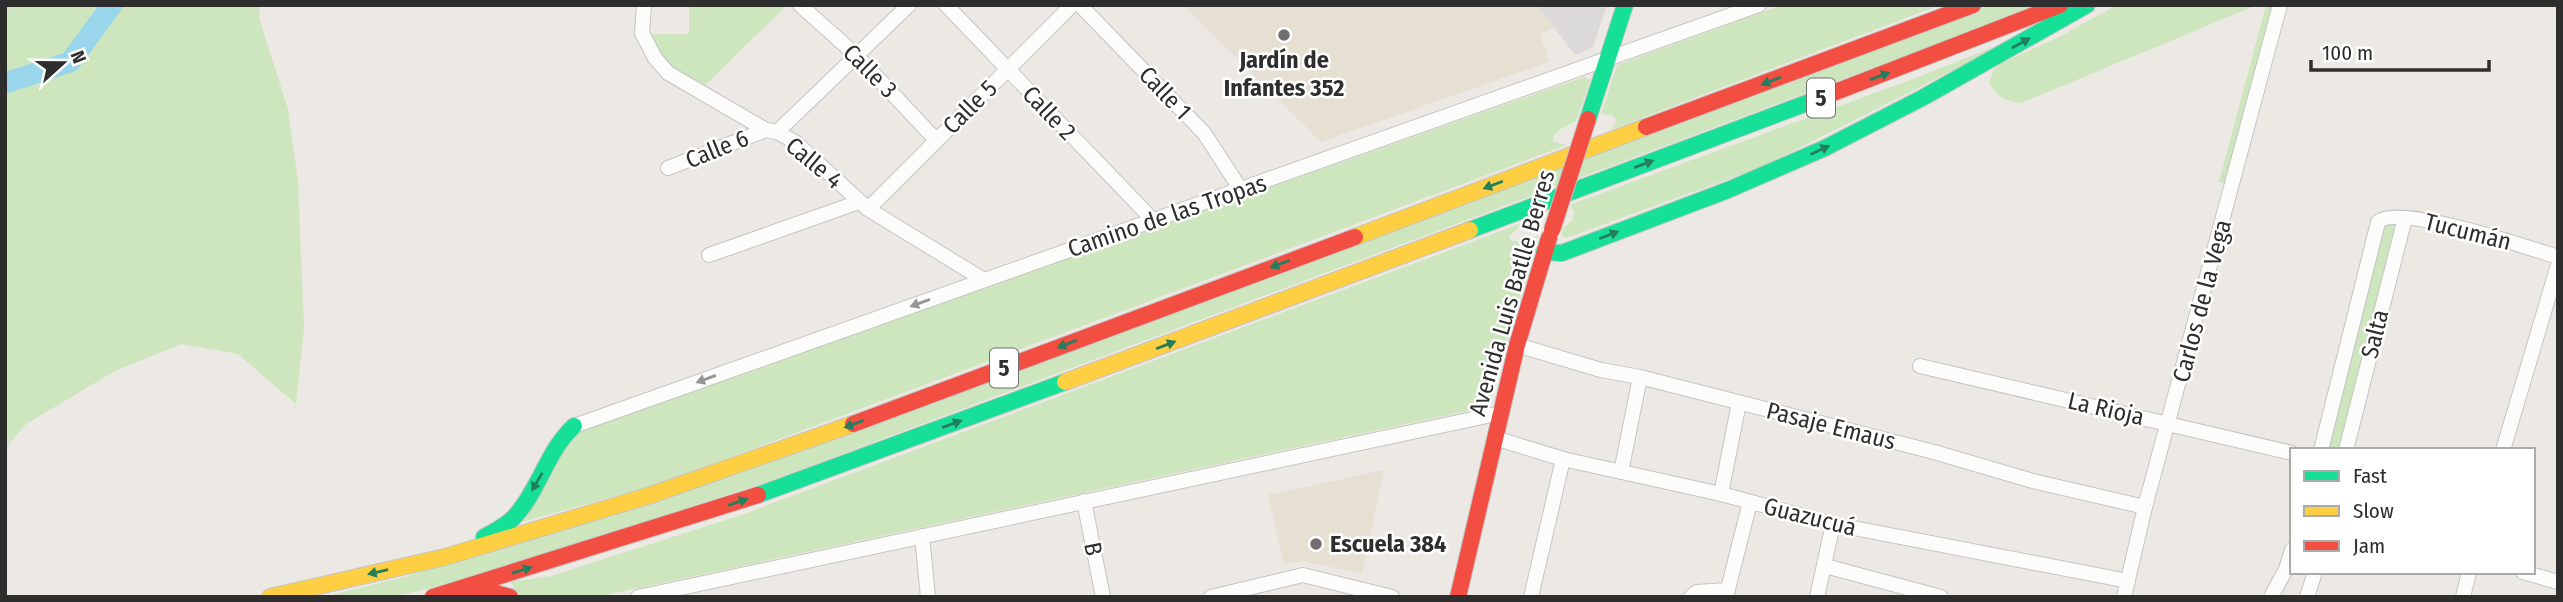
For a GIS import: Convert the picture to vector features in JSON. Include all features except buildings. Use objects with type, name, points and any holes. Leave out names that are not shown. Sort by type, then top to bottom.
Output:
[{"type":"main road","name":"Avenida Luis Batlle Berres","points":[[1458,597],[1517,345],[1544,252],[1625,5]]},
{"type":"main road","name":"5","points":[[270,597],[445,556],[651,495],[838,430],[1973,5]]},
{"type":"main road","name":"5","points":[[433,597],[686,519],[849,463],[1875,78],[2060,5]]},
{"type":"main road","points":[[1544,252],[1562,253],[1824,149],[2087,5]]},
{"type":"main road","points":[[445,556],[475,542],[516,515],[563,435],[574,426]]},
{"type":"main road","points":[[452,597],[489,592],[510,597]]},
{"type":"street","name":"Calle 4","points":[[643,5],[642,33],[655,58],[668,73],[795,142],[864,206],[984,280]]},
{"type":"street","name":"Calle 3","points":[[800,5],[857,56],[936,140]]},
{"type":"street","name":"Calle 6","points":[[668,168],[772,131],[857,56],[909,5]]},
{"type":"street","name":"Calle 2","points":[[946,5],[1153,220]]},
{"type":"street","name":"Calle 5","points":[[709,256],[864,206],[936,140],[1072,5]]},
{"type":"street","name":"Calle 1","points":[[1080,5],[1203,133],[1241,190]]},
{"type":"street","name":"Camino de las Tropas","points":[[574,426],[1759,5]]},
{"type":"street","name":"Carlos de la Vega","points":[[2124,597],[2145,507],[2280,5]]},
{"type":"street","name":"Tucumán","points":[[2378,222],[2387,217],[2421,219],[2558,257]]},
{"type":"street","name":"Salta","points":[[2347,448],[2405,218]]},
{"type":"street","name":"Salta","points":[[2321,448],[2378,222]]},
{"type":"street","points":[[2504,448],[2558,265]]},
{"type":"street","name":"Pasaje Emaus","points":[[1517,345],[1601,370],[1640,377],[1934,452],[2033,481],[2145,507]]},
{"type":"street","name":"La Rioja","points":[[1920,366],[2290,453]]},
{"type":"street","points":[[1621,472],[1640,377]]},
{"type":"street","points":[[1721,494],[1739,403]]},
{"type":"street","points":[[638,597],[698,591],[922,536],[1501,413]]},
{"type":"street","name":"Guazucuá","points":[[1495,439],[1563,459],[1721,494],[1833,524],[2128,581]]},
{"type":"street","points":[[1531,597],[1563,459]]},
{"type":"street","name":"B","points":[[1084,501],[1103,597]]},
{"type":"street","points":[[1690,597],[1697,592],[1727,593],[1750,502]]},
{"type":"street","points":[[1817,597],[1833,524]]},
{"type":"street","points":[[922,536],[928,597]]},
{"type":"street","points":[[2271,597],[2290,556]]},
{"type":"street","points":[[1825,566],[1941,597]]},
{"type":"street","points":[[2307,597],[2314,574]]},
{"type":"street","points":[[2463,597],[2469,574]]},
{"type":"street","points":[[2531,574],[2558,582]]},
{"type":"street","points":[[1211,597],[1303,575],[1352,591],[1392,597]]},
{"type":"shaded area","points":[[1183,5],[1537,5],[1555,28],[1540,34],[1549,62],[1321,142]]},
{"type":"shaded area","points":[[1537,5],[1607,5],[1593,47],[1575,55]]},
{"type":"shaded area","points":[[1384,470],[1362,574],[1303,561],[1284,565],[1268,495]]},
{"type":"green space","points":[[5,5],[260,5],[259,18],[288,109],[298,182],[304,328],[296,404],[238,354],[181,344],[115,371],[26,424],[5,449]]},
{"type":"green space","points":[[689,5],[787,5],[701,89],[677,73],[663,59],[657,52],[651,34],[689,34]]},
{"type":"green space","points":[[1783,5],[1940,5],[1610,130],[1616,119],[1612,115],[1601,114],[1617,65]]},
{"type":"green space","points":[[1989,5],[2040,5],[770,481],[467,579],[394,597],[324,597],[411,575],[1765,92]]},
{"type":"green space","points":[[2117,5],[2257,5],[2021,103],[2002,98],[1992,88],[1989,83],[1993,71],[2002,63],[2061,36]]},
{"type":"green space","points":[[2266,5],[2274,5],[2228,184],[2219,182]]},
{"type":"green space","points":[[2023,35],[1759,168],[1566,238],[1562,236],[1563,228],[1572,221],[1572,204],[1921,76]]},
{"type":"green space","points":[[1584,77],[1591,80],[1576,121],[1559,130],[1553,137],[1554,142],[1567,145],[659,484],[511,525],[561,450],[584,428]]},
{"type":"green space","points":[[2389,220],[2398,226],[2341,448],[2327,448],[2382,224]]},
{"type":"green space","points":[[1525,222],[1509,236],[1511,241],[1519,242],[1537,236],[1492,395],[1472,410],[596,597],[518,597],[511,582],[551,576],[741,515]]},
{"type":"waterway","points":[[5,83],[70,62],[112,5]]},
{"type":"traffic: fast","points":[[1588,119],[1625,5]]},
{"type":"traffic: fast","points":[[1544,252],[1562,253],[1728,190],[1825,148],[1924,97],[2087,5]]},
{"type":"traffic: fast","points":[[1470,230],[1820,98]]},
{"type":"traffic: fast","points":[[758,495],[1065,382]]},
{"type":"traffic: fast","points":[[484,537],[516,515],[557,447],[574,426]]},
{"type":"traffic: slow","points":[[1355,237],[1646,127]]},
{"type":"traffic: slow","points":[[1065,382],[1470,230]]},
{"type":"traffic: slow","points":[[270,597],[445,557],[651,495],[853,424]]},
{"type":"traffic: jam","points":[[1646,127],[1973,5]]},
{"type":"traffic: jam","points":[[1820,98],[2060,5]]},
{"type":"traffic: jam","points":[[1552,230],[1588,119]]},
{"type":"traffic: jam","points":[[853,424],[1355,237]]},
{"type":"traffic: jam","points":[[1458,597],[1517,345],[1549,238]]},
{"type":"traffic: jam","points":[[433,597],[758,495]]},
{"type":"traffic: jam","points":[[469,593],[489,591],[510,597]]},
{"type":"place","name":"Jardín de Infantes 352","points":[[1284,35]]},
{"type":"place","name":"Escuela 384","points":[[1316,544]]}]
